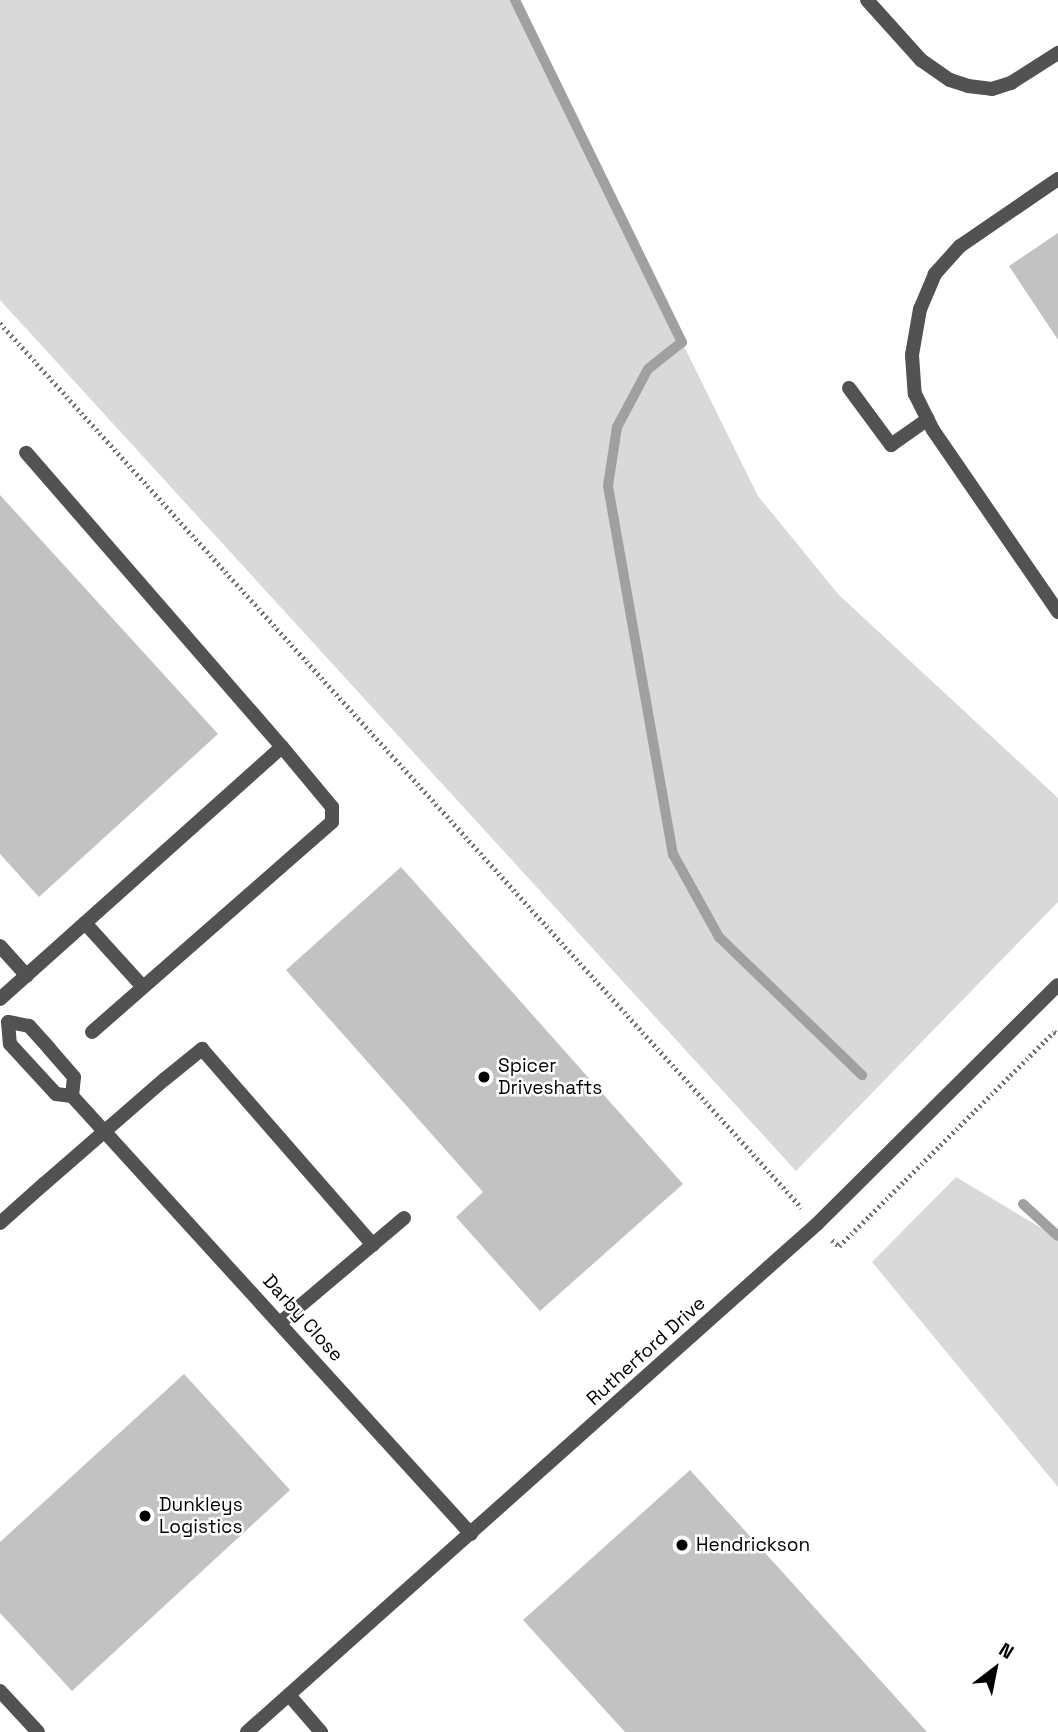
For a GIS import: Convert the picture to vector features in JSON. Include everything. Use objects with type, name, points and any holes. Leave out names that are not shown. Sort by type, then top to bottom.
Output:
[{"type":"street","points":[[867,0],[921,60],[950,80],[968,86],[992,89],[1011,83],[1058,53]]},
{"type":"street","points":[[1056,603],[928,419],[915,394],[912,355],[920,309],[935,274],[960,246],[1058,179]]},
{"type":"street","points":[[849,388],[891,445],[928,419]]},
{"type":"street","points":[[26,453],[332,807],[332,822],[92,1031]]},
{"type":"street","points":[[0,999],[282,747]]},
{"type":"street","points":[[85,923],[143,987]]},
{"type":"street","points":[[0,946],[27,976]]},
{"type":"street","name":"Rutherford Drive","points":[[247,1732],[830,1212],[1058,985]]},
{"type":"street","points":[[4,1018],[29,1026],[50,1048],[74,1077],[72,1096],[56,1094],[10,1044],[4,1018]]},
{"type":"street","points":[[0,1223],[202,1049],[373,1245]]},
{"type":"street","name":"Darby Close","points":[[72,1096],[281,1322],[471,1534]]},
{"type":"street","points":[[281,1322],[404,1218]]},
{"type":"street","points":[[0,1691],[38,1732]]},
{"type":"street","points":[[289,1695],[321,1732]]},
{"type":"path","points":[[0,323],[804,1210]]},
{"type":"path","points":[[839,1246],[1054,1032],[1058,1034]]},
{"type":"shaded area","points":[[0,0],[513,0],[758,496],[839,595],[1058,798],[1058,902],[796,1171],[0,300]]},
{"type":"shaded area","points":[[956,1177],[1058,1238],[1058,1487],[872,1262]]},
{"type":"building","points":[[1058,233],[1058,340],[1009,266]]},
{"type":"building","points":[[0,495],[218,734],[39,897],[0,854]]},
{"type":"building","name":"Spicer Driveshafts","points":[[401,867],[683,1184],[540,1311],[456,1217],[483,1192],[286,970]]},
{"type":"building","name":"Dunkleys Logistics","points":[[184,1374],[290,1490],[72,1691],[0,1613],[0,1542]]},
{"type":"building","name":"Hendrickson","points":[[690,1470],[927,1732],[625,1732],[523,1620]]},
{"type":"waterway","points":[[515,0],[682,342],[648,369],[617,427],[608,486],[673,854],[719,937],[862,1075]]},
{"type":"waterway","points":[[1023,1204],[1058,1236]]},
{"type":"place","name":"Spicer Driveshafts","points":[[484,1077]]},
{"type":"place","name":"Dunkleys Logistics","points":[[145,1516]]},
{"type":"place","name":"Hendrickson","points":[[682,1545]]}]
